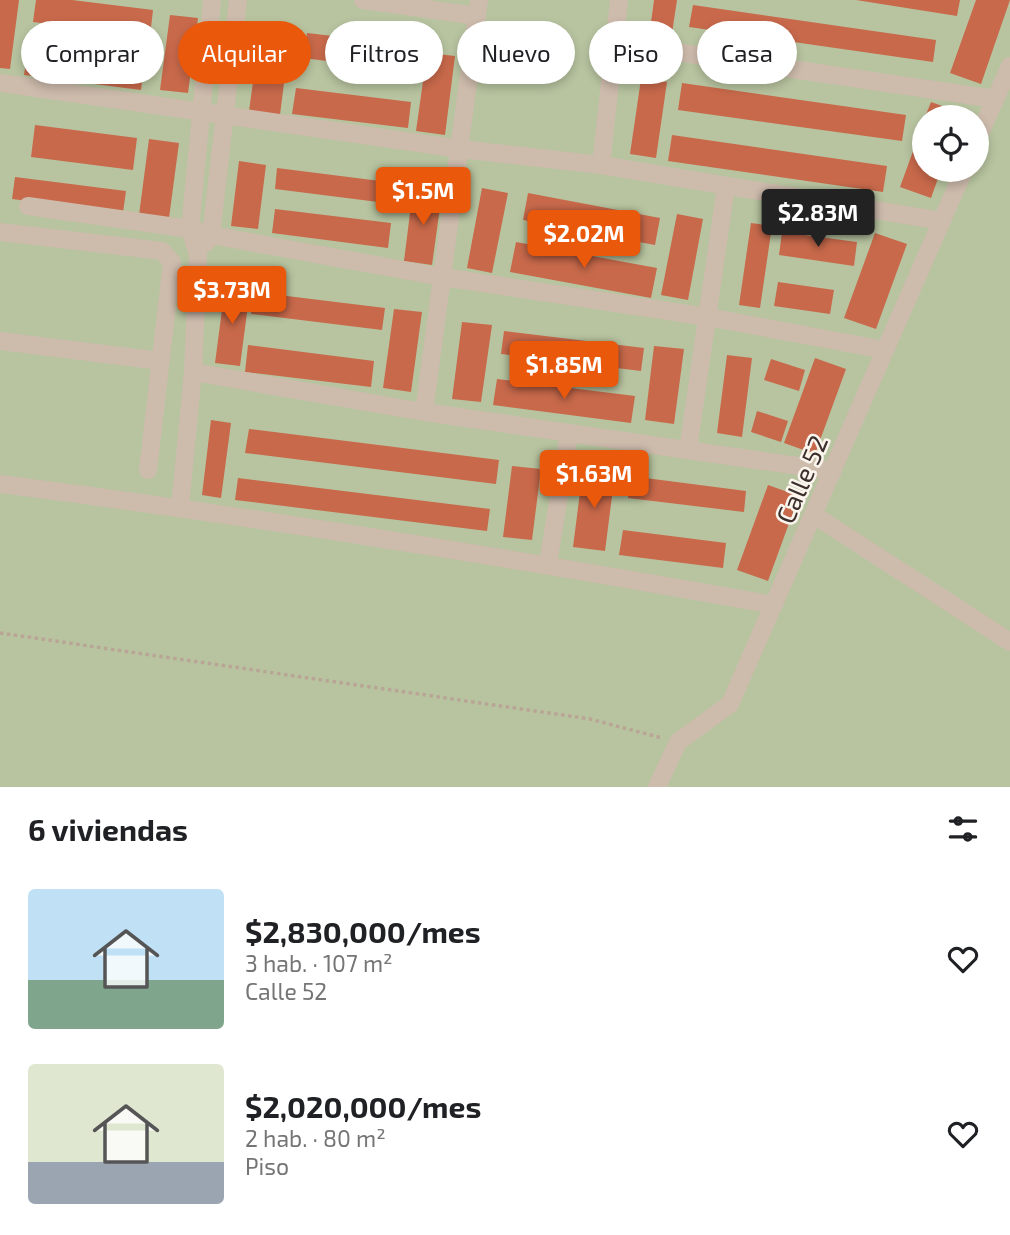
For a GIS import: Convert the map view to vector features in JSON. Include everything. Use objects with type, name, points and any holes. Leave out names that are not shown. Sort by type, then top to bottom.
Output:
[{"type":"street","points":[[180,507],[193,372],[198,255],[190,229],[212,0]]},
{"type":"street","points":[[198,255],[211,235],[238,0]]},
{"type":"street","points":[[363,0],[478,8],[424,412]]},
{"type":"street","points":[[617,21],[619,0]]},
{"type":"street","points":[[683,53],[995,99]]},
{"type":"street","points":[[989,113],[1010,66]]},
{"type":"street","points":[[0,83],[461,149],[601,165],[942,221]]},
{"type":"street","points":[[601,165],[610,84]]},
{"type":"street","name":"Calle 52","points":[[678,741],[730,704],[959,182]]},
{"type":"street","points":[[688,450],[726,186]]},
{"type":"street","points":[[29,206],[190,229],[442,277],[708,317],[885,350]]},
{"type":"street","points":[[0,232],[162,251],[172,262],[148,470]]},
{"type":"street","points":[[0,341],[161,361]]},
{"type":"street","points":[[193,372],[424,412],[833,471]]},
{"type":"street","points":[[548,564],[569,433]]},
{"type":"street","points":[[0,484],[180,507],[548,564],[774,605]]},
{"type":"street","points":[[814,515],[1010,642]]},
{"type":"street","points":[[657,787],[678,741]]},
{"type":"path","points":[[0,633],[590,719],[678,741]]},
{"type":"green space","points":[[0,0],[1010,0],[1010,787],[0,787]]},
{"type":"building","points":[[0,0],[19,0],[10,69],[0,68]]},
{"type":"building","points":[[36,0],[72,0],[153,10],[152,21],[33,21]]},
{"type":"building","points":[[654,0],[677,0],[674,21],[651,21]]},
{"type":"building","points":[[856,0],[960,0],[957,16]]},
{"type":"building","points":[[976,0],[1010,0],[981,84],[950,73]]},
{"type":"building","points":[[693,5],[936,40],[933,62],[797,42],[797,21],[697,21],[697,28],[689,27]]},
{"type":"building","points":[[170,15],[198,18],[198,21],[178,21],[178,84],[189,84],[188,93],[160,90],[161,84],[164,84]]},
{"type":"building","points":[[311,33],[325,35],[325,61],[311,59]]},
{"type":"building","points":[[443,55],[455,56],[445,135],[416,131],[423,84],[443,84]]},
{"type":"building","points":[[683,83],[906,115],[902,141],[678,110]]},
{"type":"building","points":[[94,84],[142,84],[141,90]]},
{"type":"building","points":[[253,84],[284,84],[280,115],[249,111]]},
{"type":"building","points":[[640,84],[667,84],[656,158],[630,154]]},
{"type":"building","points":[[296,88],[411,102],[408,128],[292,114]]},
{"type":"building","points":[[35,125],[137,138],[133,170],[31,157]]},
{"type":"building","points":[[672,135],[887,166],[883,192],[668,161]]},
{"type":"building","points":[[149,139],[179,143],[169,218],[139,215]]},
{"type":"building","points":[[912,154],[912,182],[937,182],[931,198],[900,187]]},
{"type":"building","points":[[239,161],[266,165],[258,229],[231,226]]},
{"type":"building","points":[[277,168],[404,184],[402,205],[275,189]]},
{"type":"building","points":[[15,177],[126,191],[123,213],[12,199]]},
{"type":"building","points":[[482,188],[508,193],[492,273],[467,268]]},
{"type":"building","points":[[413,189],[442,193],[432,265],[404,261]]},
{"type":"building","points":[[528,193],[660,218],[655,245],[523,220]]},
{"type":"building","points":[[275,209],[391,223],[388,248],[272,233]]},
{"type":"building","points":[[677,214],[703,219],[688,300],[661,295]]},
{"type":"building","points":[[751,223],[772,226],[760,308],[739,305]]},
{"type":"building","points":[[782,232],[857,242],[854,266],[779,255]]},
{"type":"building","points":[[875,233],[907,244],[876,329],[844,318]]},
{"type":"building","points":[[516,242],[657,268],[651,298],[510,272]]},
{"type":"building","points":[[778,282],[834,290],[830,314],[774,306]]},
{"type":"building","points":[[225,287],[250,290],[240,366],[215,363]]},
{"type":"building","points":[[254,292],[385,308],[382,330],[251,314]]},
{"type":"building","points":[[394,309],[422,312],[411,392],[383,388]]},
{"type":"building","points":[[462,322],[492,325],[481,402],[452,399]]},
{"type":"building","points":[[504,331],[644,348],[641,371],[501,354]]},
{"type":"building","points":[[248,345],[374,361],[371,387],[245,372]]},
{"type":"building","points":[[654,346],[684,349],[674,424],[645,420]]},
{"type":"building","points":[[727,355],[752,358],[742,437],[717,433]]},
{"type":"building","points":[[815,358],[846,369],[815,454],[784,443]]},
{"type":"building","points":[[771,359],[805,370],[799,391],[764,380]]},
{"type":"building","points":[[497,379],[635,396],[631,423],[493,405]]},
{"type":"building","points":[[757,411],[788,421],[781,442],[751,432]]},
{"type":"building","points":[[211,420],[231,423],[221,498],[202,495]]},
{"type":"building","points":[[249,429],[499,460],[496,484],[245,453]]},
{"type":"building","points":[[512,466],[541,469],[532,540],[503,537]]},
{"type":"building","points":[[583,469],[615,473],[605,551],[573,547]]},
{"type":"building","points":[[630,476],[746,491],[744,512],[628,498]]},
{"type":"building","points":[[238,478],[490,509],[487,531],[235,500]]},
{"type":"building","points":[[768,485],[799,496],[768,581],[737,570]]},
{"type":"building","points":[[623,530],[726,543],[723,568],[619,555]]}]
